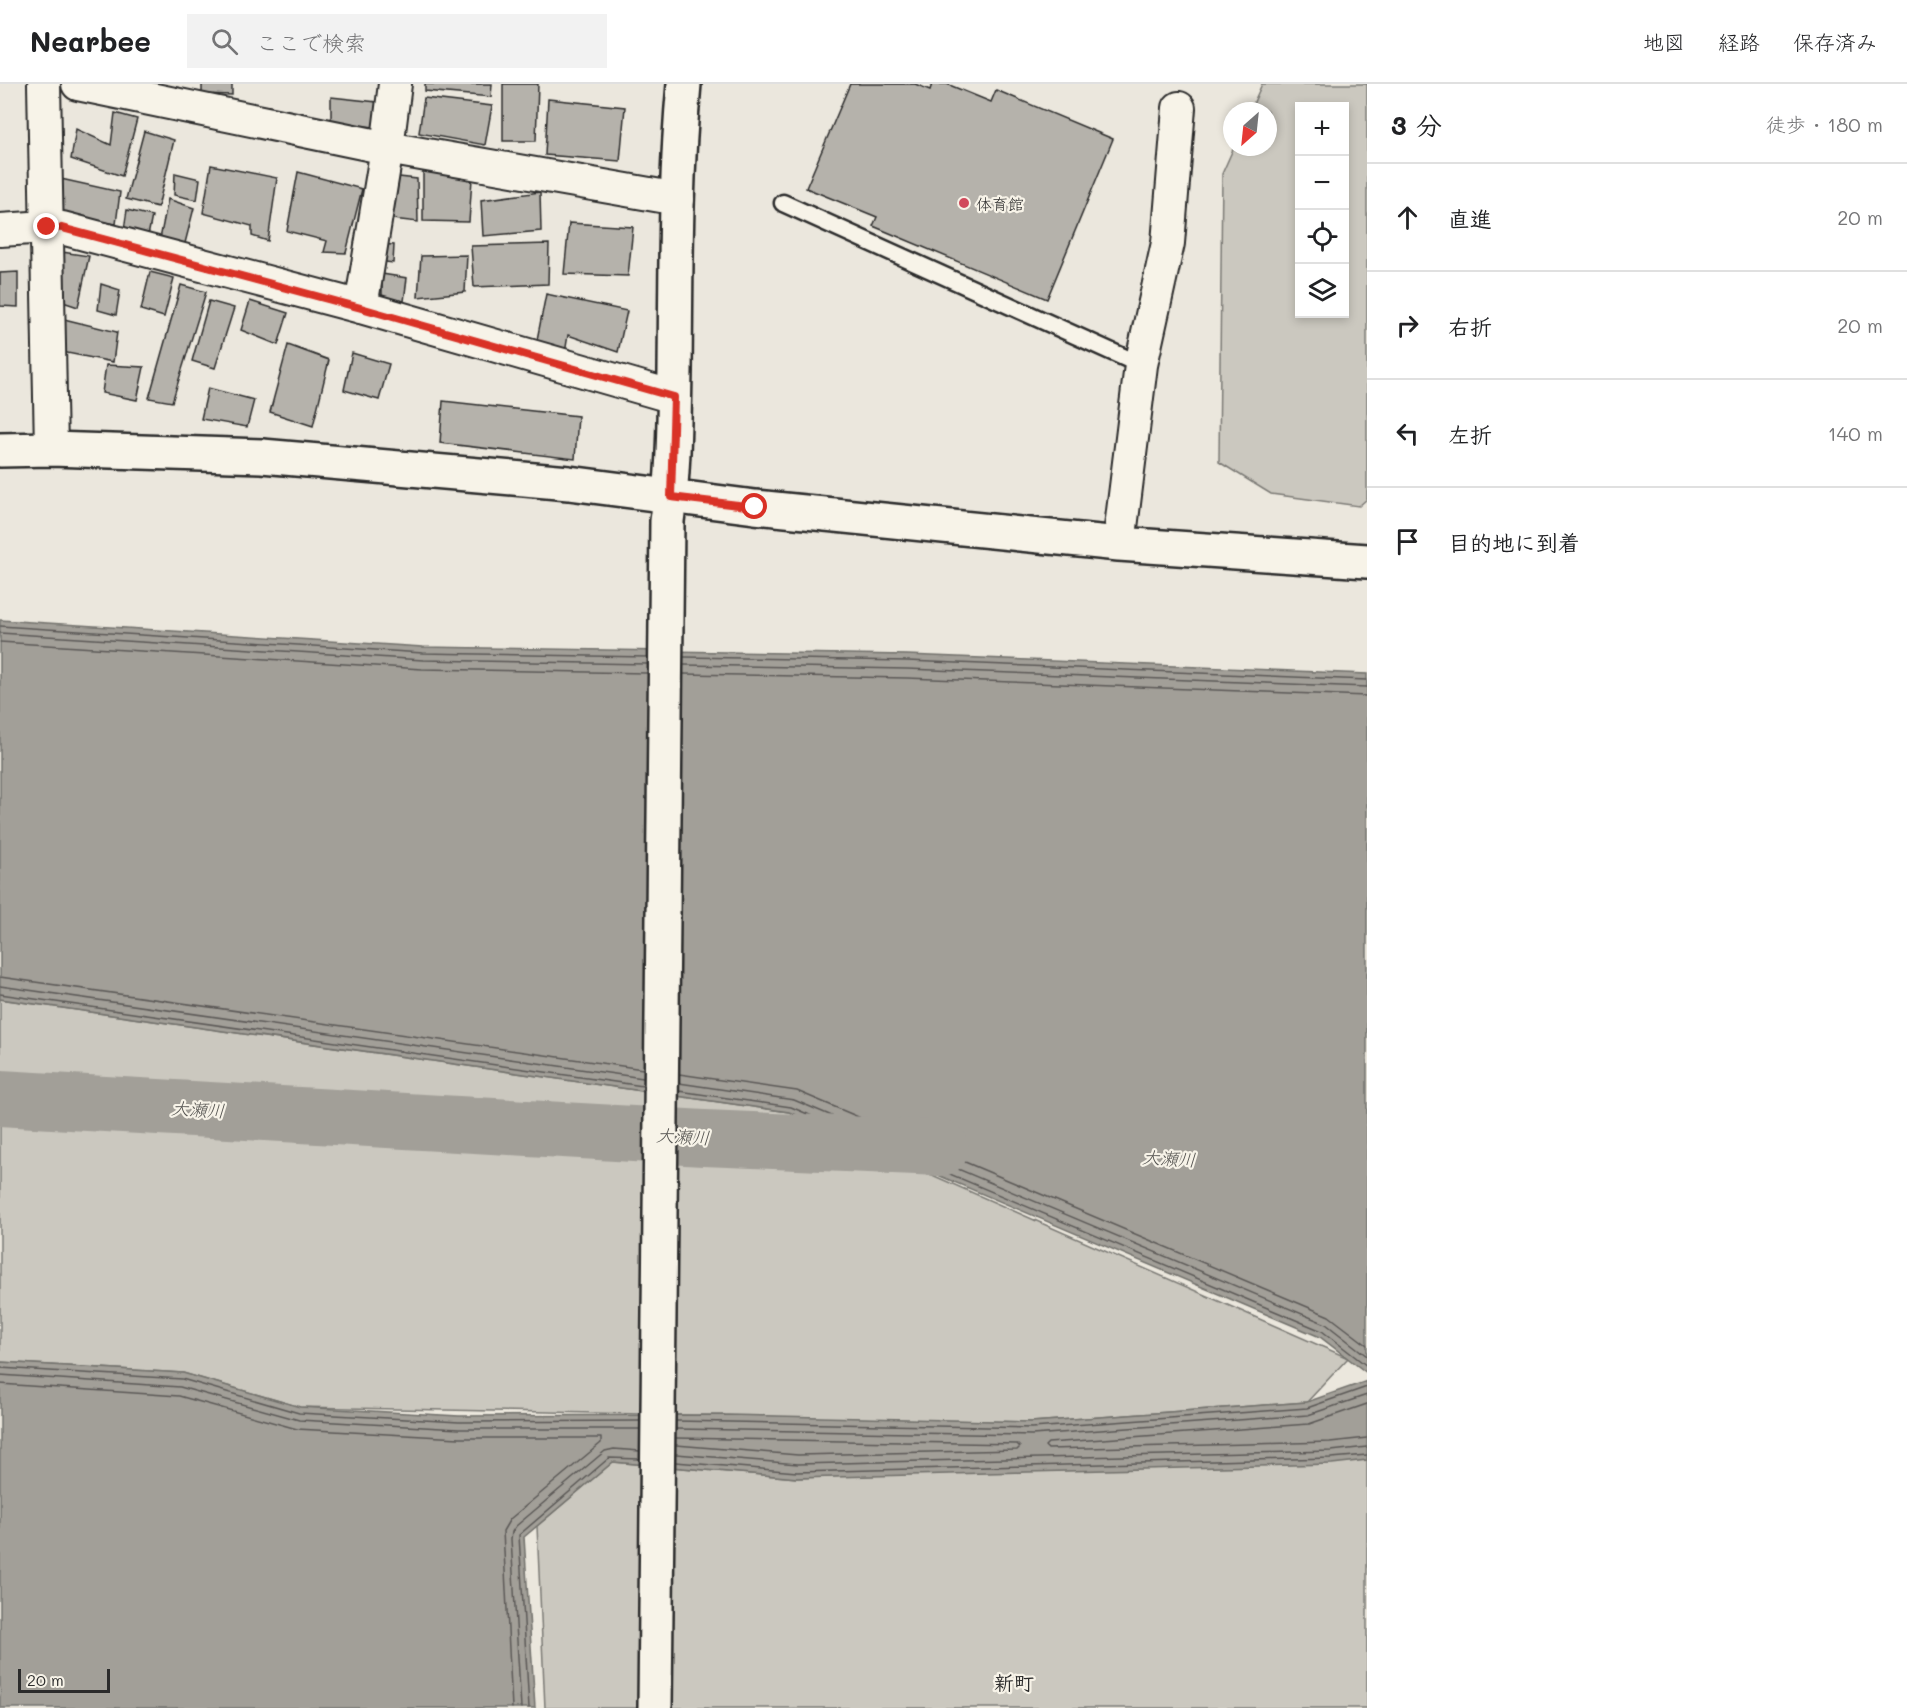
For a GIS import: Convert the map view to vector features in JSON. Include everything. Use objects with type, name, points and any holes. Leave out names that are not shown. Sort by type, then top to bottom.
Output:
[{"type":"street","points":[[44,84],[51,449]]},
{"type":"street","points":[[78,84],[387,148],[678,199]]},
{"type":"street","points":[[361,308],[395,84]]},
{"type":"street","points":[[655,1708],[669,509],[674,397],[679,144],[684,84]]},
{"type":"street","points":[[1119,544],[1142,365],[1168,243],[1179,108]]},
{"type":"street","points":[[0,230],[62,228],[361,308],[674,397]]},
{"type":"street","points":[[0,450],[51,449],[262,456],[568,483],[669,509],[1367,561]]},
{"type":"lane","points":[[783,203],[1142,365]]},
{"type":"shaded area","points":[[1262,84],[1367,84],[1367,499],[1359,506],[1271,494],[1219,462],[1222,174],[1230,156],[1277,156],[1277,102],[1254,102]]},
{"type":"shaded area","points":[[0,999],[789,1112],[1348,1358],[1307,1402],[1031,1422],[300,1407],[183,1373],[0,1362]]},
{"type":"shaded area","points":[[1367,1454],[1367,1708],[545,1708],[537,1526],[613,1462],[797,1478]]},
{"type":"water","points":[[0,620],[423,647],[907,655],[1367,674],[1367,1373],[1320,1337],[789,1112],[0,999]]},
{"type":"water","points":[[0,1362],[183,1373],[300,1407],[459,1416],[728,1415],[1031,1422],[1307,1402],[1367,1381],[1367,1460],[1332,1464],[797,1478],[613,1462],[524,1537],[535,1708],[0,1708]]},
{"type":"building","points":[[202,84],[232,84],[232,95],[202,94]]},
{"type":"building","points":[[425,84],[492,84],[491,97],[425,91]]},
{"type":"building","points":[[503,84],[538,84],[536,141],[503,141]]},
{"type":"building","name":"体育館","points":[[850,84],[915,84],[930,90],[932,84],[947,84],[991,102],[996,90],[1113,139],[1047,299],[873,226],[877,217],[806,188]]},
{"type":"building","points":[[331,97],[377,102],[375,127],[331,123]]},
{"type":"building","points":[[424,98],[492,106],[485,145],[419,133]]},
{"type":"building","points":[[548,99],[625,107],[620,161],[545,155]]},
{"type":"building","points":[[115,113],[137,119],[122,176],[71,159],[76,129],[111,145]]},
{"type":"building","points":[[144,131],[174,140],[158,207],[126,199]]},
{"type":"building","points":[[211,165],[277,178],[268,241],[252,236],[252,226],[203,213]]},
{"type":"building","points":[[423,171],[472,179],[469,222],[423,221]]},
{"type":"building","points":[[298,172],[362,189],[346,253],[324,252],[327,241],[287,231]]},
{"type":"building","points":[[175,173],[200,179],[197,200],[174,195]]},
{"type":"building","points":[[390,176],[417,179],[418,222],[384,218]]},
{"type":"building","points":[[61,179],[120,192],[116,224],[104,222],[105,227],[60,217]]},
{"type":"building","points":[[540,192],[541,231],[483,236],[481,200]]},
{"type":"building","points":[[168,199],[194,208],[184,247],[160,239]]},
{"type":"building","points":[[127,210],[152,216],[148,236],[124,230]]},
{"type":"building","points":[[569,223],[633,227],[628,276],[564,274]]},
{"type":"building","points":[[378,244],[394,245],[393,263],[378,261]]},
{"type":"building","points":[[549,244],[548,284],[474,287],[471,246]]},
{"type":"building","points":[[62,252],[89,256],[78,307],[54,299]]},
{"type":"building","points":[[467,255],[465,292],[418,297],[421,256]]},
{"type":"building","points":[[18,272],[18,307],[0,306],[0,273]]},
{"type":"building","points":[[150,272],[174,278],[164,317],[141,310]]},
{"type":"building","points":[[382,274],[407,278],[404,301],[382,297]]},
{"type":"building","points":[[101,284],[120,290],[116,315],[98,310]]},
{"type":"building","points":[[181,285],[206,292],[172,402],[149,398]]},
{"type":"building","points":[[546,294],[627,311],[618,352],[568,335],[564,359],[535,350]]},
{"type":"building","points":[[209,301],[234,308],[215,368],[192,361]]},
{"type":"building","points":[[250,301],[288,313],[278,345],[241,330]]},
{"type":"building","points":[[64,319],[117,332],[113,362],[62,352]]},
{"type":"building","points":[[288,345],[329,360],[313,426],[270,412]]},
{"type":"building","points":[[352,353],[389,364],[379,400],[344,390]]},
{"type":"building","points":[[106,365],[144,367],[137,400],[102,393]]},
{"type":"building","points":[[208,388],[254,400],[247,427],[201,419]]},
{"type":"building","points":[[443,401],[578,416],[575,459],[440,443]]},
{"type":"waterway","name":"大瀬川","points":[[0,1098],[704,1138],[941,1148]]},
{"type":"place","name":"体育館","points":[[964,203]]},
{"type":"district","name":"新町","points":[[1014,1682]]},
{"type":"route","points":[[47,227],[62,228],[361,308],[674,397],[671,497],[755,507]]}]
